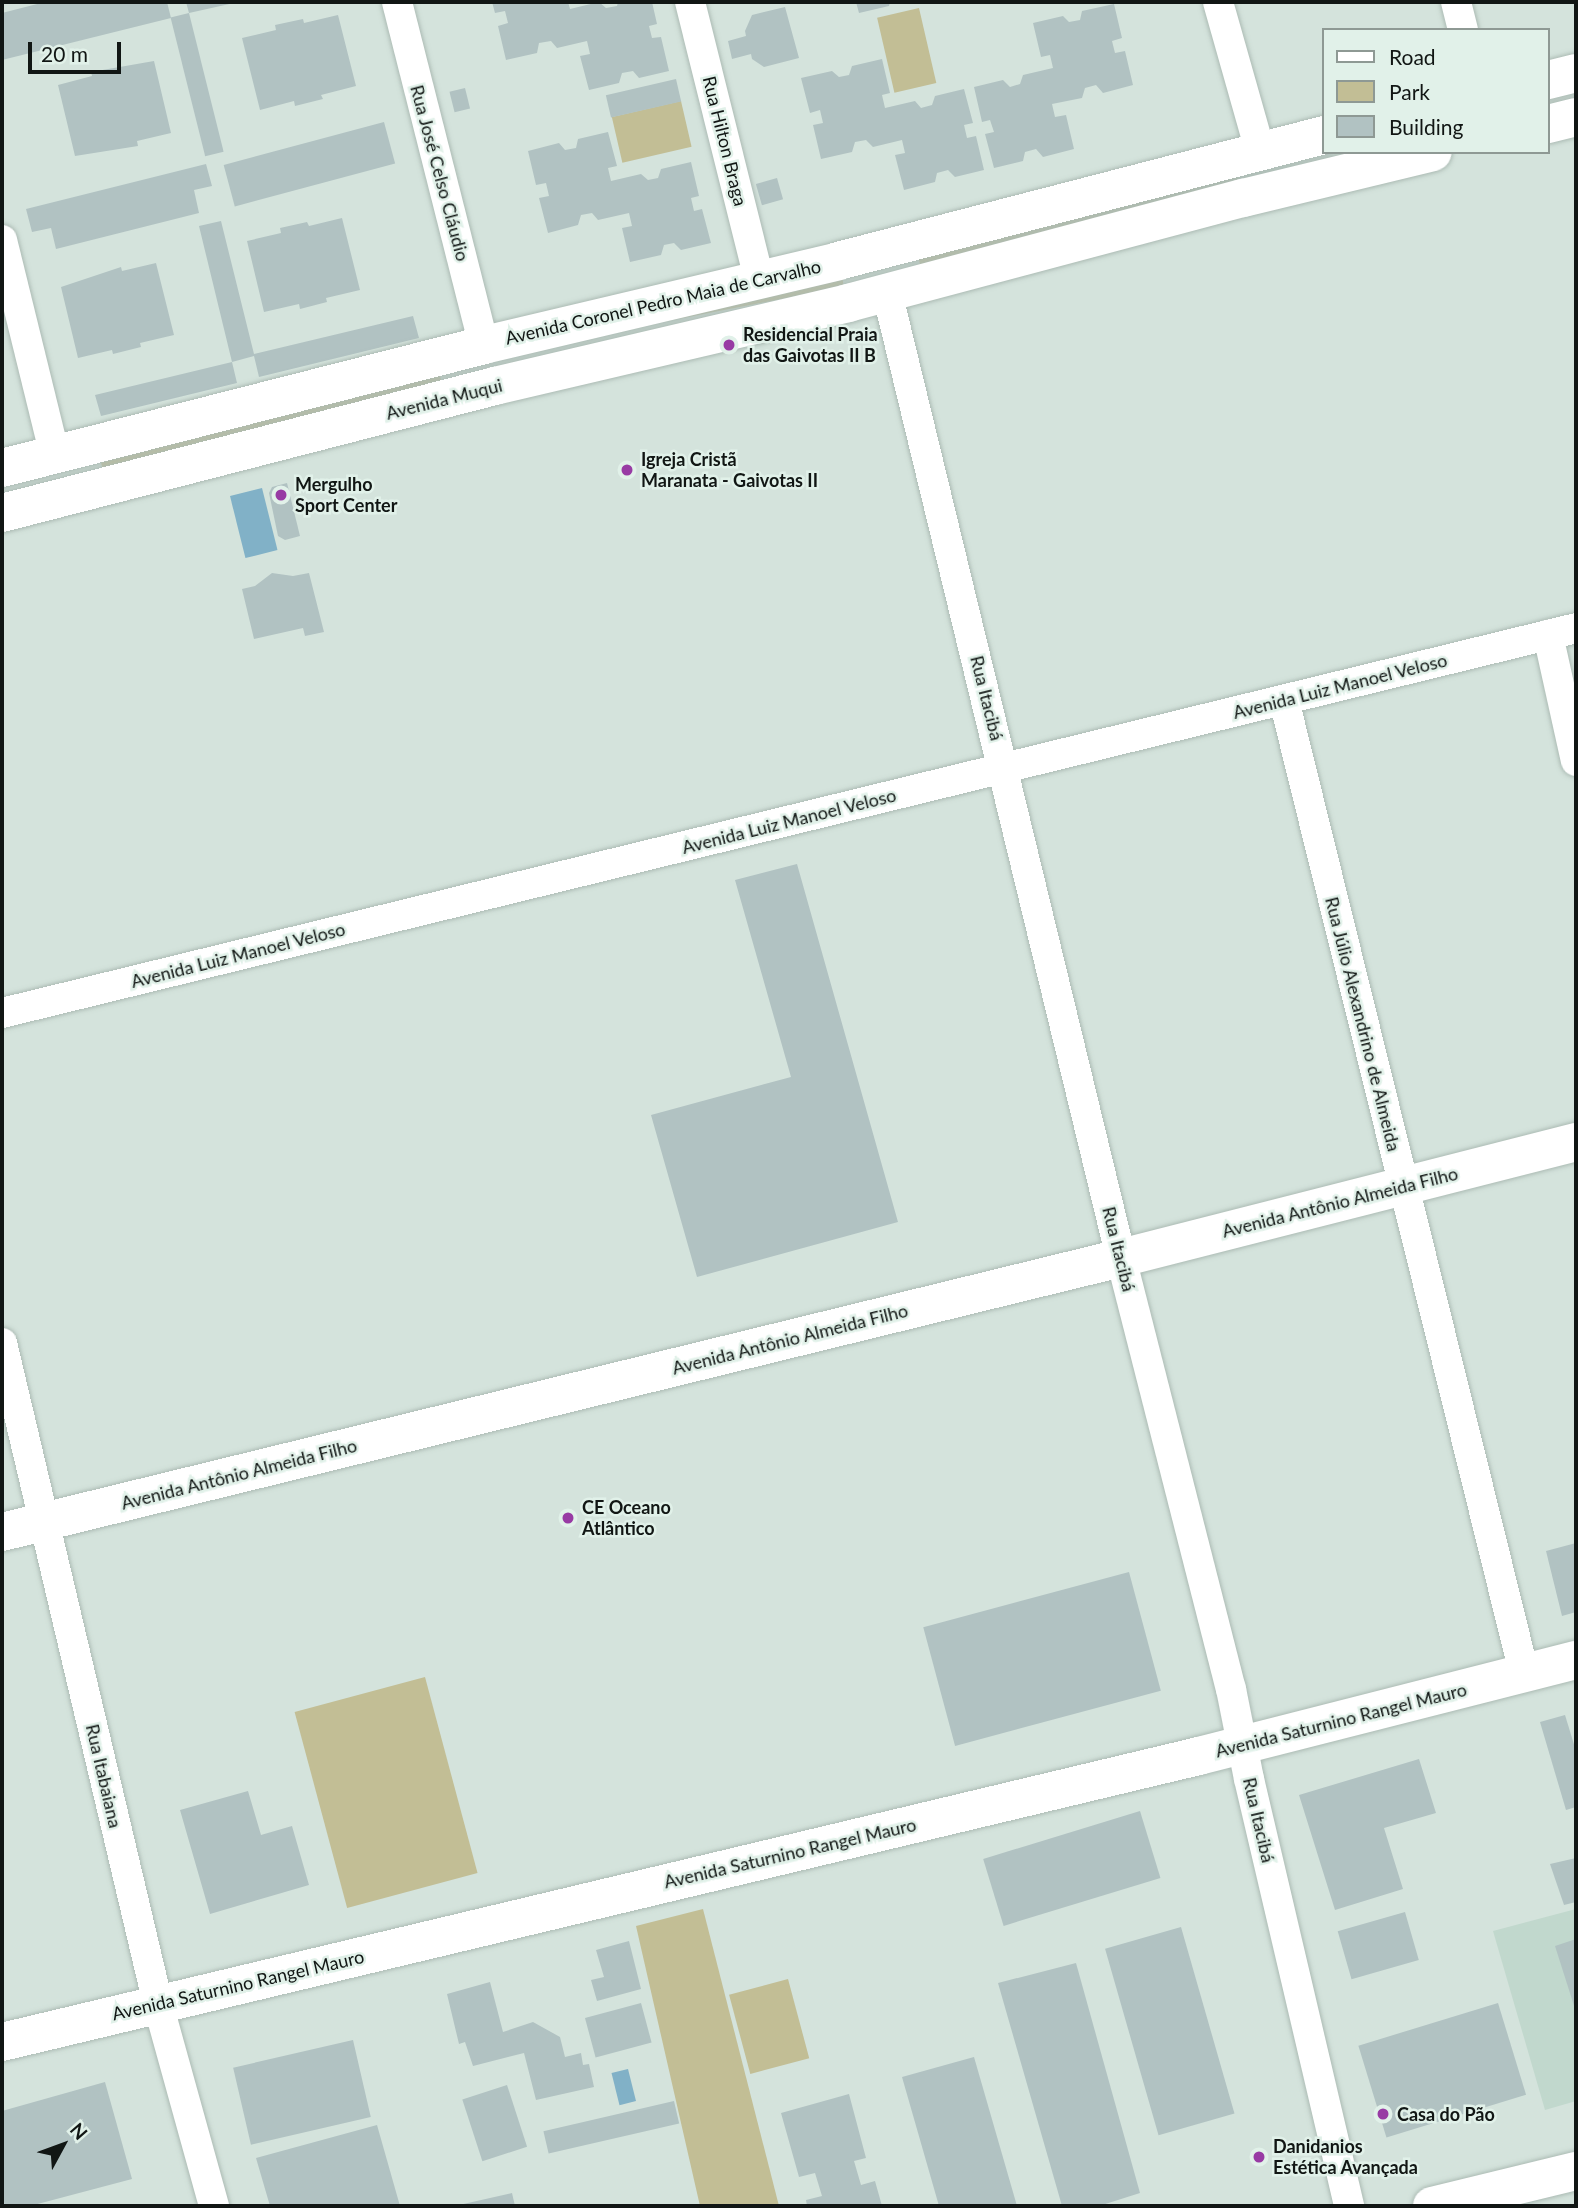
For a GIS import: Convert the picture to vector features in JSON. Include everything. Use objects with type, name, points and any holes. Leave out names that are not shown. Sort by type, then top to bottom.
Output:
[{"type":"street","name":"Rua José Celso Cláudio","points":[[397,2],[484,345]]},
{"type":"street","name":"Rua Hilton Braga","points":[[690,2],[760,279]]},
{"type":"street","points":[[1218,2],[1270,192]]},
{"type":"street","points":[[1456,2],[1462,28]]},
{"type":"street","points":[[1550,80],[1576,73]]},
{"type":"street","points":[[1550,124],[1576,117]]},
{"type":"street","name":"Avenida Coronel Pedro Maia de Carvalho","points":[[2,468],[484,345],[879,250],[1322,135]]},
{"type":"street","points":[[879,250],[887,292],[1425,154]]},
{"type":"street","points":[[2,240],[64,497]]},
{"type":"street","name":"Avenida Muqui","points":[[2,513],[495,386],[887,292]]},
{"type":"street","name":"Rua Itacibá","points":[[887,292],[1005,768],[1121,1258],[1243,1744],[1349,2206]]},
{"type":"street","points":[[484,345],[495,386]]},
{"type":"street","points":[[1562,631],[1576,761]]},
{"type":"street","name":"Avenida Luiz Manoel Veloso","points":[[2,1013],[1562,631]]},
{"type":"street","name":"Rua Júlio Alexandrino de Almeida","points":[[1284,700],[1524,1673]]},
{"type":"street","name":"Avenida Antônio Almeida Filho","points":[[2,1532],[1121,1258],[1576,1142]]},
{"type":"street","name":"Rua Itabaiana","points":[[2,1343],[158,2004],[214,2206]]},
{"type":"street","name":"Avenida Saturnino Rangel Mauro","points":[[2,2042],[1243,1744],[1576,1660]]},
{"type":"street","points":[[1432,2206],[1576,2171]]},
{"type":"shaded area","points":[[1576,1909],[1576,2101],[1545,2110],[1493,1931]]},
{"type":"green space","points":[[919,8],[936,83],[894,93],[877,18]]},
{"type":"green space","points":[[681,101],[692,147],[622,163],[612,117]]},
{"type":"green space","points":[[1237,172],[1240,183],[921,268],[918,257]]},
{"type":"green space","points":[[842,277],[844,287],[517,350],[515,341]]},
{"type":"green space","points":[[439,372],[442,383],[104,473],[101,463]]},
{"type":"green space","points":[[425,1677],[478,1873],[347,1908],[295,1712]]},
{"type":"green space","points":[[703,1909],[779,2206],[700,2206],[636,1926]]},
{"type":"green space","points":[[788,1979],[809,2058],[750,2074],[729,1995]]},
{"type":"water","points":[[262,488],[277,550],[245,558],[230,496]]},
{"type":"water","points":[[628,2069],[636,2101],[619,2105],[612,2073]]},
{"type":"building","points":[[45,2],[167,2],[171,18],[2,60],[2,13]]},
{"type":"building","points":[[186,2],[233,2],[234,3],[189,13]]},
{"type":"building","points":[[492,2],[568,2],[570,9],[599,2],[606,8],[617,6],[618,2],[652,2],[657,24],[649,26],[652,38],[661,37],[669,71],[639,78],[633,71],[622,73],[619,83],[589,90],[580,56],[590,54],[587,41],[557,48],[551,41],[539,43],[537,53],[506,60],[498,26],[508,23],[505,11],[495,13]]},
{"type":"building","points":[[856,2],[890,2],[889,6],[859,13]]},
{"type":"building","points":[[1114,4],[1122,38],[1112,41],[1115,53],[1125,51],[1133,85],[1103,93],[1096,85],[1085,88],[1082,98],[1052,104],[1055,117],[1066,115],[1074,149],[1043,157],[1036,149],[1025,152],[1023,161],[994,168],[985,134],[994,132],[990,120],[982,122],[974,87],[1003,80],[1010,87],[1020,84],[1023,75],[1053,68],[1050,55],[1041,57],[1033,23],[1063,16],[1069,22],[1080,20],[1082,11]]},
{"type":"building","points":[[785,7],[799,58],[764,67],[752,59],[751,54],[732,59],[728,41],[746,36],[745,31],[752,15]]},
{"type":"building","points":[[189,13],[224,152],[205,156],[171,18]]},
{"type":"building","points":[[338,15],[356,86],[321,95],[323,99],[295,106],[294,101],[260,110],[242,38],[276,30],[275,25],[303,19],[304,23]]},
{"type":"building","points":[[882,59],[890,93],[882,95],[885,108],[915,101],[921,108],[932,105],[935,96],[964,89],[973,123],[964,125],[967,138],[976,136],[984,170],[955,177],[948,170],[937,173],[935,182],[904,190],[895,155],[905,153],[902,140],[873,147],[866,140],[855,142],[852,152],[821,159],[813,125],[823,123],[820,110],[810,113],[801,78],[832,71],[839,77],[849,75],[852,66]]},
{"type":"building","points":[[154,61],[171,133],[137,141],[138,146],[75,156],[58,85],[92,76],[91,72]]},
{"type":"building","points":[[676,79],[681,101],[611,118],[606,95]]},
{"type":"building","points":[[465,88],[470,108],[455,112],[449,92]]},
{"type":"building","points":[[384,122],[395,164],[235,206],[224,165]]},
{"type":"building","points":[[608,132],[617,166],[608,168],[611,181],[641,174],[648,180],[658,178],[661,169],[691,162],[699,196],[691,198],[694,211],[702,209],[711,243],[681,250],[674,243],[664,245],[661,255],[630,262],[622,228],[632,226],[629,213],[598,220],[592,213],[581,215],[578,225],[548,233],[539,198],[549,196],[546,183],[536,185],[528,151],[559,143],[565,150],[576,148],[578,139]]},
{"type":"building","points":[[206,164],[212,186],[194,190],[199,213],[56,249],[51,228],[32,232],[26,209]]},
{"type":"building","points":[[777,178],[783,199],[762,205],[756,184]]},
{"type":"building","points":[[342,218],[360,290],[326,298],[327,302],[300,309],[299,304],[264,312],[247,241],[281,233],[280,228],[307,222],[309,226]]},
{"type":"building","points":[[221,221],[254,354],[413,316],[419,338],[259,377],[254,356],[232,362],[199,226]]},
{"type":"building","points":[[156,263],[174,335],[140,343],[141,347],[113,354],[112,350],[78,358],[61,287],[121,267],[122,271]]},
{"type":"building","points":[[232,362],[237,383],[101,416],[95,395]]},
{"type":"building","points":[[287,483],[300,536],[285,540],[278,536],[269,493],[272,487]]},
{"type":"building","points":[[272,573],[293,576],[309,573],[324,632],[305,636],[303,628],[254,639],[242,589],[255,586]]},
{"type":"building","points":[[797,864],[898,1222],[697,1277],[651,1115],[791,1077],[735,880]]},
{"type":"building","points":[[1576,1543],[1576,1612],[1562,1616],[1546,1551]]},
{"type":"building","points":[[1129,1572],[1161,1691],[955,1746],[923,1627]]},
{"type":"building","points":[[1565,1715],[1576,1751],[1576,1807],[1566,1810],[1540,1722]]},
{"type":"building","points":[[1419,1759],[1436,1813],[1384,1828],[1403,1889],[1335,1910],[1299,1795]]},
{"type":"building","points":[[248,1791],[261,1835],[292,1826],[309,1885],[210,1914],[180,1810]]},
{"type":"building","points":[[1140,1811],[1160,1878],[1004,1926],[983,1859]]},
{"type":"building","points":[[1576,1858],[1576,1902],[1564,1905],[1550,1864]]},
{"type":"building","points":[[1405,1912],[1419,1960],[1351,1979],[1338,1931]]},
{"type":"building","points":[[1181,1927],[1234,2113],[1159,2135],[1105,1949]]},
{"type":"building","points":[[1576,1939],[1576,2012],[1555,1946]]},
{"type":"building","points":[[629,1941],[641,1989],[597,2001],[591,1980],[604,1977],[596,1950]]},
{"type":"building","points":[[1076,1963],[1140,2193],[1099,2206],[1062,2206],[998,1983]]},
{"type":"building","points":[[490,1982],[503,2032],[533,2022],[560,2037],[565,2057],[581,2053],[583,2065],[589,2064],[594,2087],[536,2100],[524,2053],[473,2066],[465,2042],[459,2044],[447,1994]]},
{"type":"building","points":[[641,2003],[652,2043],[596,2058],[585,2018]]},
{"type":"building","points":[[1498,2003],[1526,2095],[1386,2137],[1358,2046]]},
{"type":"building","points":[[353,2040],[371,2117],[251,2145],[233,2068]]},
{"type":"building","points":[[974,2057],[1017,2206],[939,2206],[902,2077]]},
{"type":"building","points":[[105,2082],[132,2179],[30,2206],[5,2206],[2,2196],[2,2111]]},
{"type":"building","points":[[507,2085],[527,2147],[482,2161],[462,2100]]},
{"type":"building","points":[[849,2094],[866,2158],[854,2161],[861,2185],[875,2181],[882,2206],[807,2206],[806,2200],[822,2196],[815,2173],[799,2177],[781,2113]]},
{"type":"building","points":[[674,2101],[679,2123],[549,2154],[543,2131]]},
{"type":"building","points":[[377,2125],[400,2206],[270,2206],[256,2158]]},
{"type":"building","points":[[512,2193],[515,2206],[459,2206],[459,2205]]},
{"type":"place","name":"Residencial Praia das Gaivotas II B","points":[[729,345]]},
{"type":"place","name":"Igreja Cristã Maranata - Gaivotas II","points":[[627,470]]},
{"type":"place","name":"Mergulho Sport Center","points":[[281,495]]},
{"type":"place","name":"CE Oceano Atlântico","points":[[568,1518]]},
{"type":"place","name":"Casa do Pão","points":[[1383,2114]]},
{"type":"place","name":"Danidanios Estética Avançada","points":[[1259,2157]]}]
